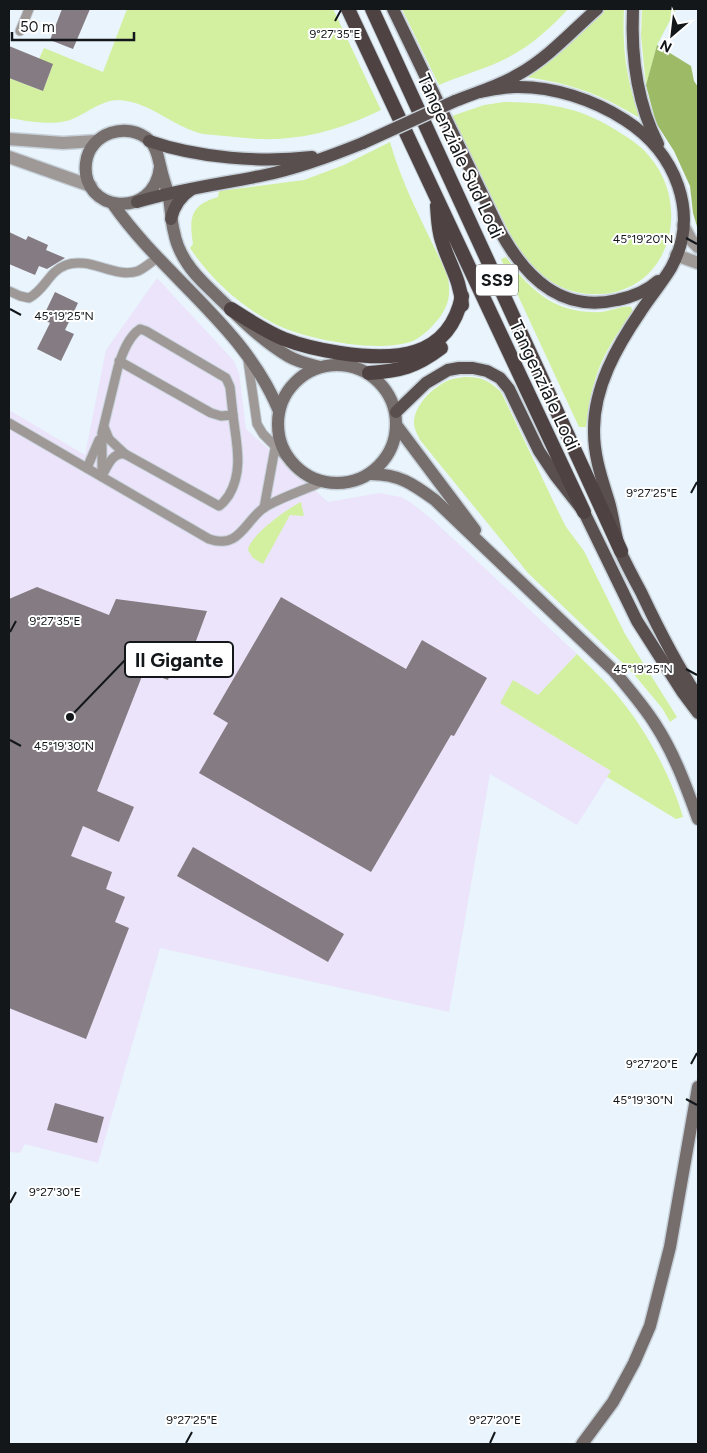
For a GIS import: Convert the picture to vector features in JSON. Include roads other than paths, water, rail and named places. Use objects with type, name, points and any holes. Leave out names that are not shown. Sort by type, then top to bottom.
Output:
[{"type":"highway","name":"Tangenziale Lodi","points":[[348,9],[584,512]]},
{"type":"highway","name":"Tangenziale Sud Lodi","points":[[372,9],[621,551]]},
{"type":"highway","points":[[369,373],[389,372],[424,361],[442,347],[453,334],[460,320],[463,304],[461,288],[442,242],[438,227],[437,198]]},
{"type":"highway","points":[[231,309],[286,340],[316,349],[353,355],[382,357],[405,355],[421,351],[433,344],[444,334],[454,320],[460,307],[462,296]]},
{"type":"main road","points":[[393,9],[500,232],[520,263],[533,277],[566,298],[579,302],[606,303],[636,295],[648,289],[670,269]]},
{"type":"main road","points":[[320,367],[302,363],[275,348],[196,276],[187,264],[178,245],[168,193],[156,150],[149,141],[140,134],[128,130],[106,134],[96,141],[89,151],[86,175],[91,186],[104,200],[113,204],[125,205],[168,193],[196,187],[266,175],[342,152],[455,101],[504,82],[548,54],[597,9]]},
{"type":"main road","points":[[621,551],[613,515],[597,463],[594,431],[595,413],[605,375],[612,358],[639,313],[670,269],[681,240],[682,225],[681,196],[673,171],[650,126],[640,93],[633,40],[633,9]]},
{"type":"main road","points":[[480,92],[516,86],[538,88],[594,103],[642,132],[665,157]]},
{"type":"main road","points":[[149,141],[183,151],[236,158],[303,158],[342,152]]},
{"type":"main road","points":[[137,202],[147,196],[155,186],[160,167]]},
{"type":"main road","points":[[172,219],[173,211],[182,196],[196,187]]},
{"type":"main road","points":[[113,204],[127,224],[157,258],[245,352],[271,390],[279,411]]},
{"type":"main road","points":[[336,364],[345,365],[353,366],[369,373],[391,397],[396,412],[397,426],[394,444],[385,461],[371,474],[343,484],[322,482],[306,475],[293,464],[283,449],[278,432],[279,411],[284,396],[293,384],[305,374],[320,367],[336,364]]},
{"type":"main road","points":[[396,412],[426,383],[448,370],[473,368],[487,371],[500,378],[510,389],[539,451],[555,476],[584,512]]},
{"type":"main road","points":[[397,426],[496,558]]},
{"type":"main road","points":[[371,474],[396,476],[420,489],[434,500],[614,671],[655,724],[673,757],[698,819]]},
{"type":"main road","name":"Tangenziale Lodi","points":[[584,512],[637,621],[698,713]]},
{"type":"main road","name":"Tangenziale Sud Lodi","points":[[621,551],[656,625],[698,697]]},
{"type":"main road","points":[[582,1444],[613,1402],[634,1363],[650,1326],[670,1246],[698,1087]]},
{"type":"street","points":[[9,139],[63,143],[96,141]]},
{"type":"street","points":[[9,157],[91,186]]},
{"type":"street","points":[[682,225],[691,240],[698,247]]},
{"type":"street","points":[[676,255],[698,263]]},
{"type":"lane","points":[[20,31],[29,9]]},
{"type":"lane","points":[[9,291],[24,298],[30,298],[37,293],[53,273],[73,263],[130,272],[140,270],[157,258]]},
{"type":"lane","points":[[87,468],[103,429],[119,361],[133,335],[140,329],[226,378],[230,387],[234,415],[238,468],[232,489],[221,505],[214,504],[125,454],[109,440],[103,429]]},
{"type":"lane","points":[[245,352],[250,365],[255,419],[259,429],[293,464]]},
{"type":"lane","points":[[119,361],[216,415],[234,415]]},
{"type":"lane","points":[[9,423],[216,542],[235,538],[264,508],[322,482]]},
{"type":"lane","points":[[102,476],[103,429]]},
{"type":"lane","points":[[264,508],[278,432]]},
{"type":"lane","points":[[102,476],[112,459],[119,454],[125,454]]},
{"type":"place","name":"Il Gigante","points":[[70,717]]}]
